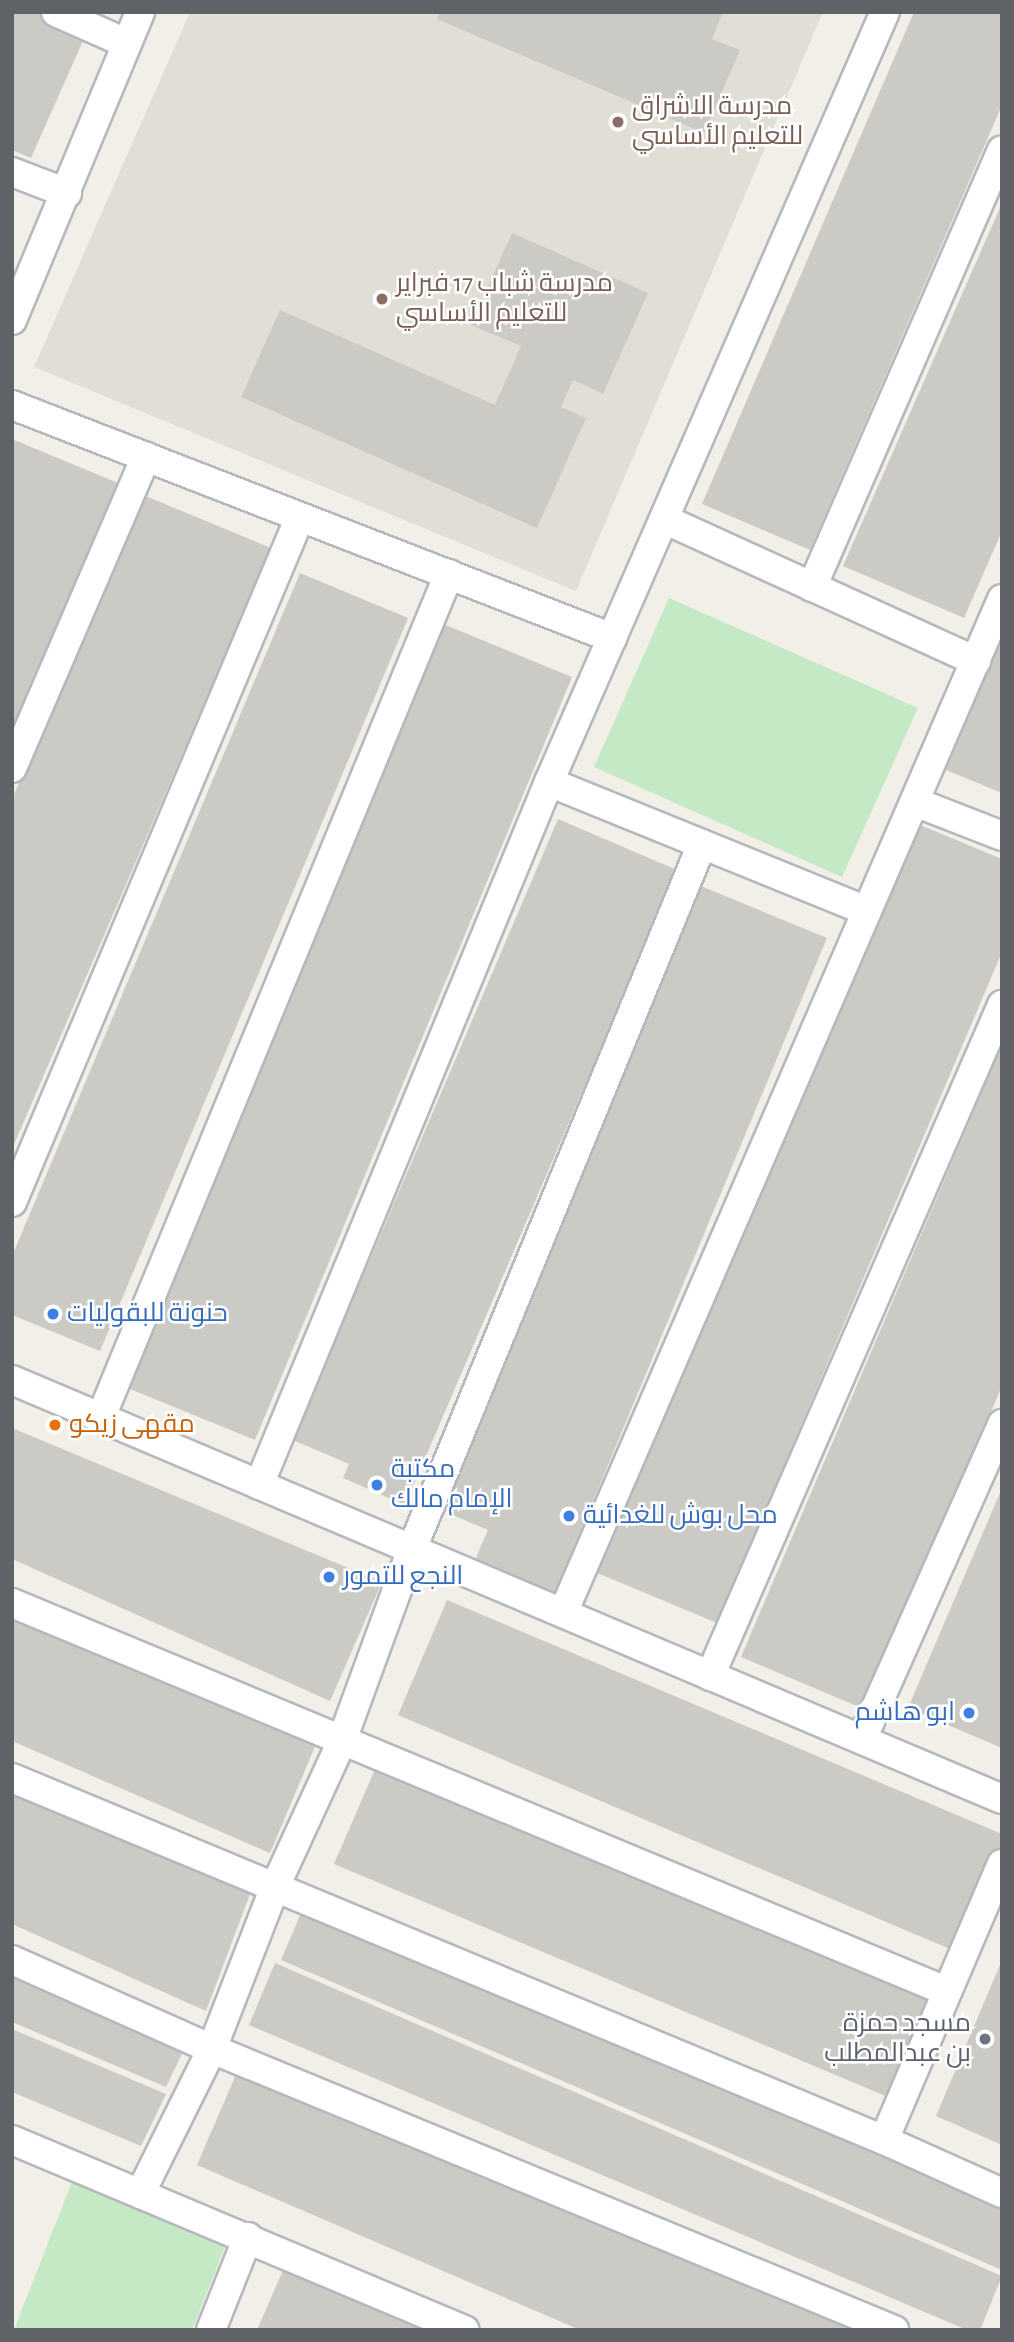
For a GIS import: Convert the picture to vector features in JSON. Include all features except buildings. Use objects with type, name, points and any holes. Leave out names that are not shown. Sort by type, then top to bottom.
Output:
[{"type":"street","points":[[56,12],[126,43]]},
{"type":"street","points":[[12,320],[140,12]]},
{"type":"street","points":[[259,1485],[549,782],[885,12]]},
{"type":"street","points":[[812,586],[1002,151]]},
{"type":"street","points":[[12,172],[67,193]]},
{"type":"street","points":[[12,405],[612,638]]},
{"type":"street","points":[[12,768],[146,457]]},
{"type":"street","points":[[12,1202],[300,517]]},
{"type":"street","points":[[664,520],[976,661]]},
{"type":"street","points":[[101,1418],[449,574]]},
{"type":"street","points":[[563,1613],[1002,599]]},
{"type":"street","points":[[549,782],[867,911]]},
{"type":"street","points":[[915,802],[1002,836]]},
{"type":"street","points":[[140,2194],[212,2049],[274,1889],[341,1742],[412,1549],[702,844]]},
{"type":"street","points":[[710,1676],[1002,1005]]},
{"type":"street","points":[[12,1380],[1002,1799]]},
{"type":"street","points":[[862,1740],[1002,1424]]},
{"type":"street","points":[[12,1603],[341,1742],[946,1991]]},
{"type":"street","points":[[12,1778],[884,2140],[1002,2193]]},
{"type":"street","points":[[884,2140],[1002,1864]]},
{"type":"street","points":[[12,1960],[212,2049],[894,2330]]},
{"type":"street","points":[[14,2147],[248,2237],[465,2330]]},
{"type":"street","points":[[211,2330],[248,2237]]},
{"type":"shaded area","name":"مدرسة شباب 17 فبراير للتعليم الأساسي","points":[[190,12],[823,12],[576,591],[34,367]]},
{"type":"green space","points":[[669,598],[918,708],[842,877],[594,767]]},
{"type":"green space","points":[[75,2174],[230,2234],[192,2330],[14,2330]]},
{"type":"place","name":"مدرسة الاشراق للتعليم الأساسي","points":[[618,122]]},
{"type":"place","name":"مدرسة شباب 17 فبراير للتعليم الأساسي","points":[[382,299]]},
{"type":"place","name":"حنونة للبقوليات","points":[[53,1314]]},
{"type":"place","name":"مقهى زيكو","points":[[55,1425]]},
{"type":"place","name":"مكتبة الإمام مالك","points":[[377,1485]]},
{"type":"place","name":"محل بوش للغدائية","points":[[569,1516]]},
{"type":"place","name":"النجع للتمور","points":[[329,1577]]},
{"type":"place","name":"ابو هاشم","points":[[969,1713]]},
{"type":"place","name":"مسجد حمزة بن عبدالمطلب","points":[[985,2039]]}]
